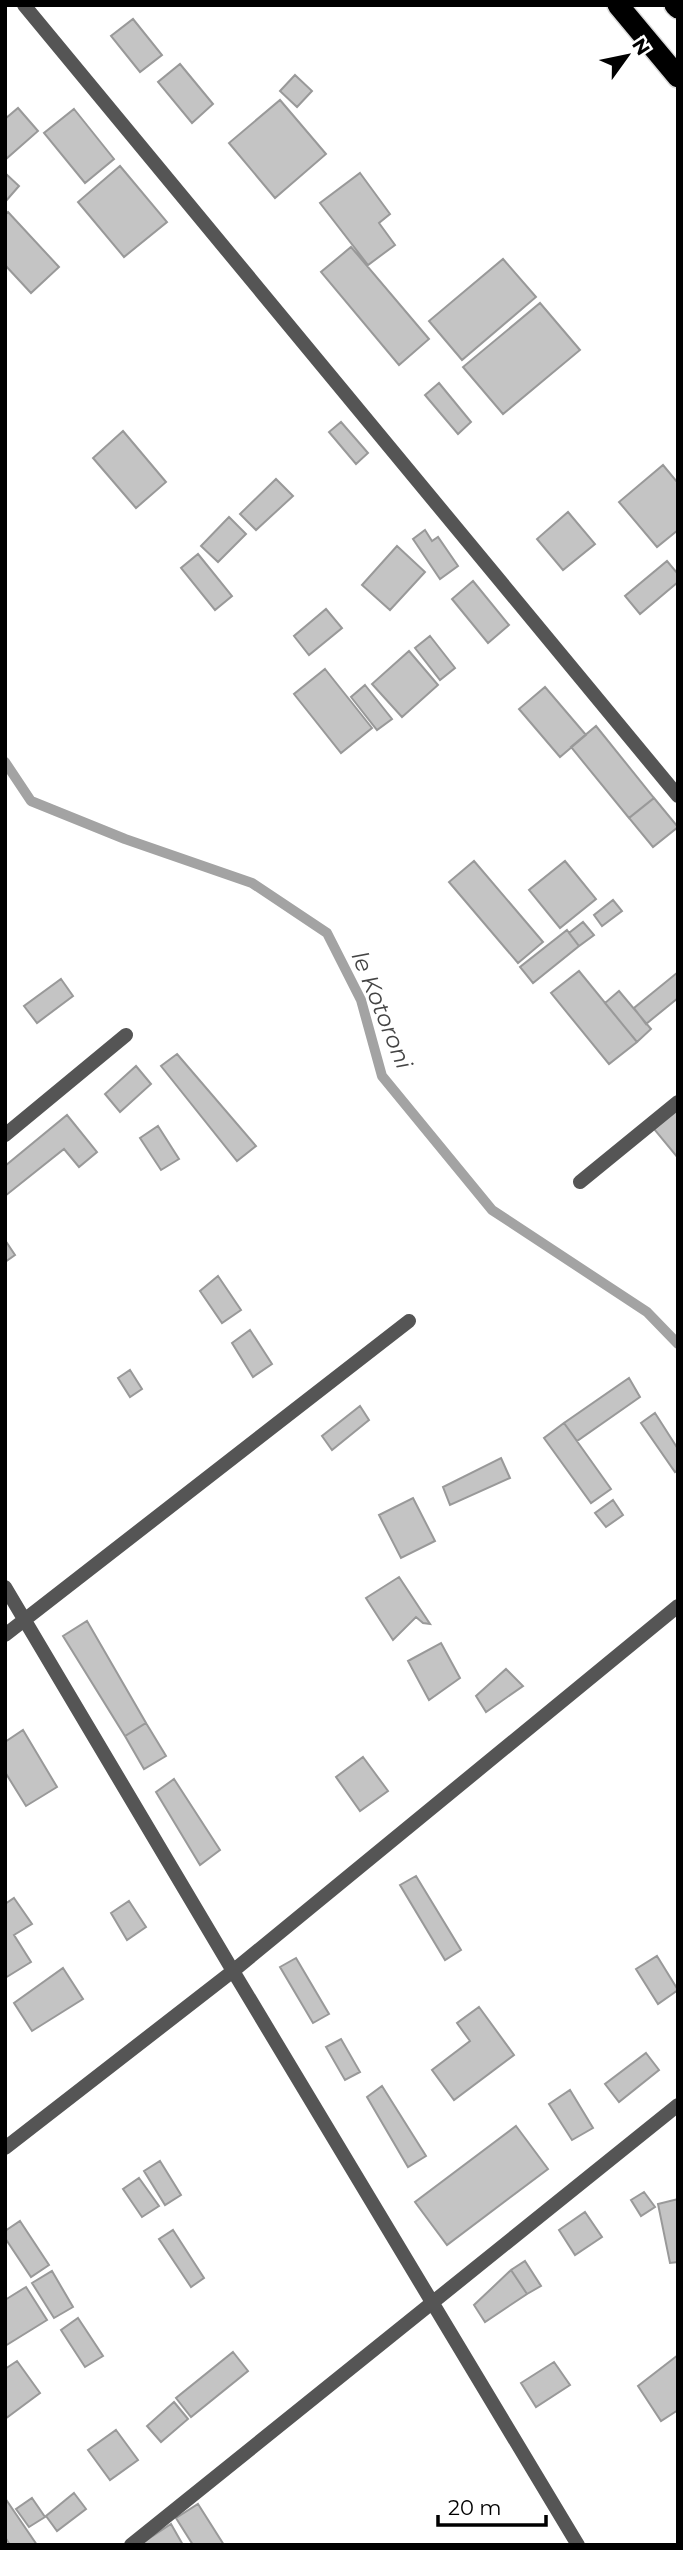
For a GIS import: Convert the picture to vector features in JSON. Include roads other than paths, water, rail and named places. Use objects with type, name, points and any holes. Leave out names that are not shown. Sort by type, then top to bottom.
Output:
[{"type":"highway","points":[[618,5],[678,77]]},
{"type":"street","points":[[24,5],[678,796]]},
{"type":"street","points":[[5,1135],[126,1035]]},
{"type":"street","points":[[580,1182],[678,1102]]},
{"type":"street","points":[[5,1635],[409,1321]]},
{"type":"street","points":[[5,1587],[578,2545]]},
{"type":"street","points":[[5,2148],[233,1971],[678,1606]]},
{"type":"street","points":[[131,2545],[678,2105]]},
{"type":"waterway","name":"le Kotoroni","points":[[5,762],[31,801],[125,839],[252,883],[327,933],[361,1000],[382,1076],[492,1210],[647,1312],[678,1344]]}]
